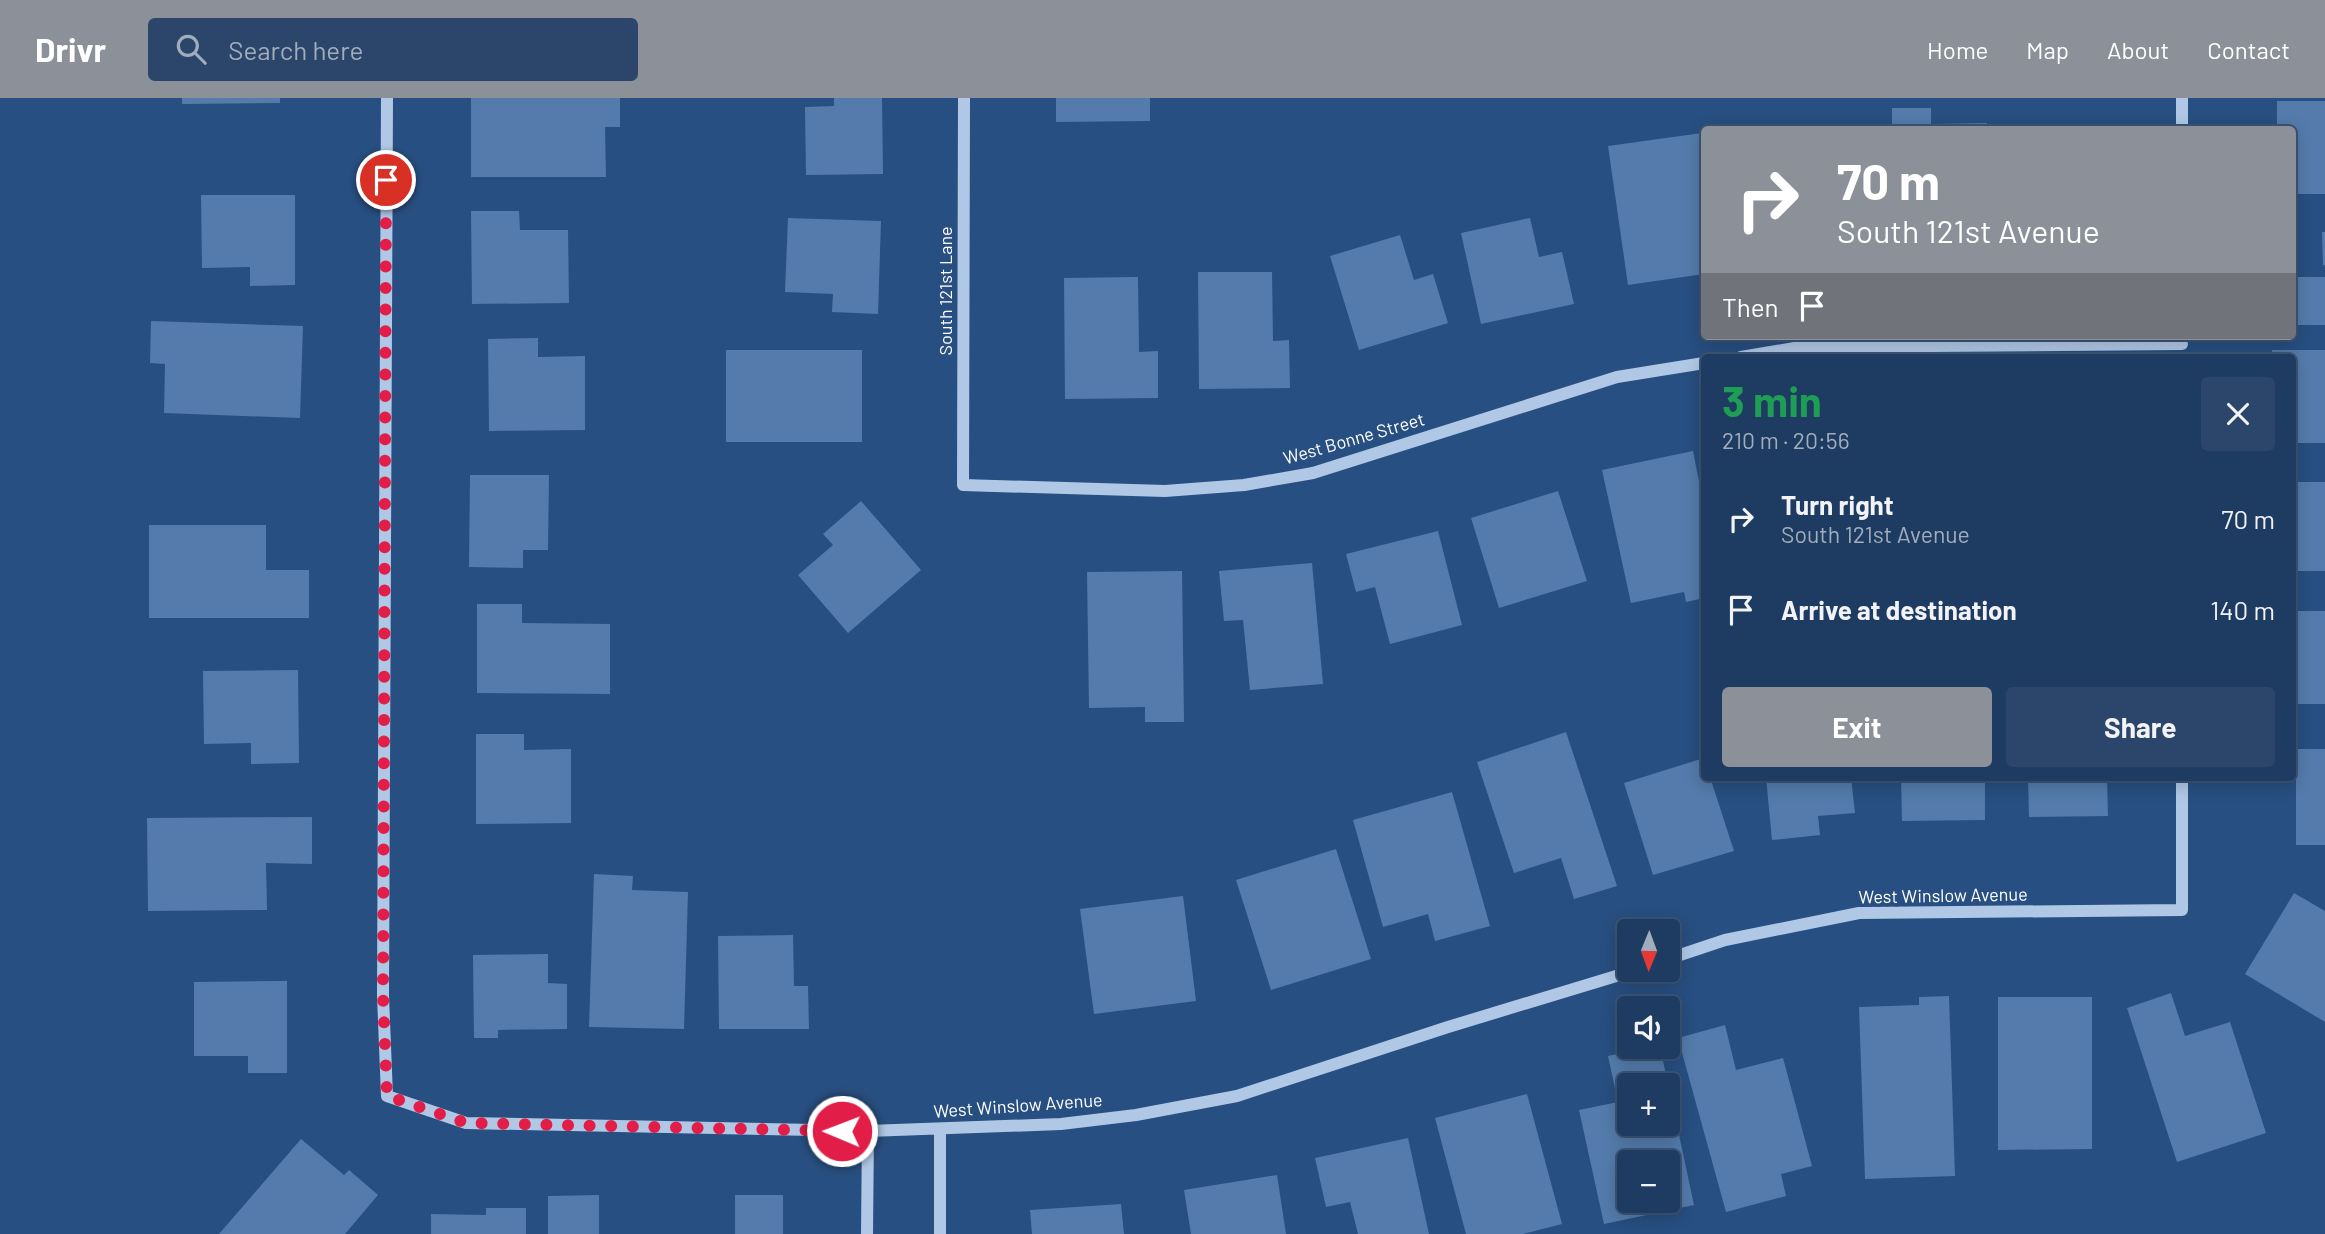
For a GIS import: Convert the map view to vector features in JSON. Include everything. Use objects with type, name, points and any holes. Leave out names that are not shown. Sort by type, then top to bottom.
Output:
[{"type":"street","name":"West Winslow Avenue","points":[[387,98],[383,996],[387,1096],[466,1123],[869,1131],[1061,1124],[1136,1115],[1237,1096],[1448,1027],[1617,976]]},
{"type":"street","name":"South 121st Lane","points":[[963,485],[964,98]]},
{"type":"street","points":[[2182,98],[2182,126]]},
{"type":"street","points":[[1759,354],[1800,347],[2182,346]]},
{"type":"street","name":"West Bonne Street","points":[[963,485],[1165,491],[1244,485],[1313,473],[1617,377],[1701,363]]},
{"type":"street","name":"West Winslow Avenue","points":[[1680,955],[1725,940],[1859,913],[2182,910],[2182,781]]},
{"type":"street","points":[[940,1130],[940,1234]]},
{"type":"street","points":[[867,1234],[869,1131]]},
{"type":"building","points":[[182,98],[280,98],[280,103],[182,104]]},
{"type":"building","points":[[471,98],[620,98],[620,127],[605,127],[606,177],[471,177]]},
{"type":"building","points":[[834,98],[882,98],[883,174],[806,175],[805,107],[834,106]]},
{"type":"building","points":[[1056,98],[1150,98],[1150,121],[1056,122]]},
{"type":"building","points":[[2277,101],[2325,101],[2325,194],[2296,194],[2296,126],[2277,126]]},
{"type":"building","points":[[1892,108],[1931,108],[1931,124],[1987,123],[1987,126],[1892,126]]},
{"type":"building","points":[[1701,133],[1701,274],[1628,285],[1608,146]]},
{"type":"building","points":[[201,195],[295,195],[295,285],[250,286],[250,267],[202,268]]},
{"type":"building","points":[[471,211],[519,211],[520,230],[568,230],[569,303],[472,304]]},
{"type":"building","points":[[788,218],[881,221],[878,314],[832,312],[833,294],[785,292]]},
{"type":"building","points":[[1530,218],[1539,257],[1562,252],[1574,304],[1481,324],[1461,233]]},
{"type":"building","points":[[2322,232],[2325,232],[2325,265],[2323,265]]},
{"type":"building","points":[[1400,235],[1414,280],[1433,274],[1448,323],[1359,350],[1330,256]]},
{"type":"building","points":[[1198,272],[1272,272],[1273,341],[1289,340],[1290,388],[1199,389]]},
{"type":"building","points":[[1138,277],[1139,352],[1158,351],[1158,398],[1065,399],[1064,278]]},
{"type":"building","points":[[2296,277],[2325,277],[2325,325],[2296,325]]},
{"type":"building","points":[[151,321],[303,326],[300,418],[164,413],[165,364],[150,363]]},
{"type":"building","points":[[538,338],[538,357],[585,356],[585,430],[489,431],[488,339]]},
{"type":"building","points":[[726,350],[862,350],[862,442],[726,442]]},
{"type":"building","points":[[2272,350],[2325,350],[2325,443],[2296,443],[2296,354],[2272,354]]},
{"type":"building","points":[[1693,451],[1701,492],[1701,599],[1686,602],[1684,592],[1631,603],[1602,470]]},
{"type":"building","points":[[470,475],[549,475],[548,550],[523,550],[523,568],[469,567]]},
{"type":"building","points":[[2296,482],[2325,482],[2325,571],[2296,571]]},
{"type":"building","points":[[1558,491],[1587,581],[1499,608],[1471,518]]},
{"type":"building","points":[[861,501],[921,570],[848,633],[798,575],[833,545],[823,534]]},
{"type":"building","points":[[149,525],[266,525],[266,570],[309,570],[309,618],[149,618]]},
{"type":"building","points":[[1438,531],[1462,625],[1390,644],[1375,587],[1356,592],[1346,554]]},
{"type":"building","points":[[1312,563],[1323,684],[1250,690],[1243,620],[1224,621],[1219,571]]},
{"type":"building","points":[[1182,571],[1184,722],[1145,722],[1145,707],[1089,708],[1087,572]]},
{"type":"building","points":[[477,604],[522,604],[522,623],[610,624],[610,694],[477,693]]},
{"type":"building","points":[[2296,611],[2325,611],[2325,704],[2296,704]]},
{"type":"building","points":[[298,670],[299,763],[251,764],[251,743],[204,744],[203,671]]},
{"type":"building","points":[[1566,732],[1617,886],[1574,899],[1561,858],[1514,873],[1477,762]]},
{"type":"building","points":[[476,734],[524,734],[524,750],[571,749],[571,823],[476,824]]},
{"type":"building","points":[[2296,749],[2325,749],[2325,845],[2296,845]]},
{"type":"building","points":[[1701,759],[1701,781],[1711,781],[1734,851],[1653,875],[1624,783]]},
{"type":"building","points":[[1766,781],[1851,781],[1855,813],[1818,816],[1820,835],[1772,840]]},
{"type":"building","points":[[1901,781],[1985,781],[1985,820],[1902,821]]},
{"type":"building","points":[[2028,781],[2107,781],[2108,816],[2029,817]]},
{"type":"building","points":[[1452,792],[1490,926],[1435,941],[1428,914],[1383,927],[1353,820]]},
{"type":"building","points":[[312,817],[312,864],[266,863],[267,910],[148,911],[147,818]]},
{"type":"building","points":[[1336,849],[1371,959],[1271,990],[1236,880]]},
{"type":"building","points":[[594,874],[633,876],[632,890],[688,892],[684,1029],[589,1027]]},
{"type":"building","points":[[2294,893],[2325,911],[2325,1022],[2245,974]]},
{"type":"building","points":[[1183,896],[1196,1001],[1094,1014],[1080,909]]},
{"type":"building","points":[[793,935],[794,986],[808,986],[809,1029],[719,1029],[718,936]]},
{"type":"building","points":[[548,954],[548,983],[567,984],[567,1029],[498,1030],[498,1038],[474,1038],[473,955]]},
{"type":"building","points":[[287,981],[287,1073],[248,1073],[248,1056],[194,1056],[194,982]]},
{"type":"building","points":[[2171,993],[2185,1036],[2230,1022],[2266,1133],[2177,1162],[2127,1008]]},
{"type":"building","points":[[1949,996],[1955,1176],[1865,1179],[1859,1007],[1919,1005],[1919,997]]},
{"type":"building","points":[[1998,997],[2092,997],[2092,1149],[1998,1150]]},
{"type":"building","points":[[1725,1025],[1736,1070],[1783,1058],[1812,1166],[1781,1174],[1786,1196],[1726,1212],[1680,1037]]},
{"type":"building","points":[[1617,1054],[1617,1059],[1663,1059],[1666,1073],[1617,1073],[1617,1097],[1608,1056]]},
{"type":"building","points":[[1527,1094],[1562,1224],[1523,1234],[1466,1234],[1435,1118]]},
{"type":"building","points":[[1617,1102],[1617,1136],[1679,1136],[1694,1205],[1680,1208],[1680,1150],[1617,1150],[1617,1213],[1656,1213],[1604,1224],[1579,1110]]},
{"type":"building","points":[[1408,1138],[1429,1234],[1358,1234],[1350,1202],[1326,1207],[1315,1158]]},
{"type":"building","points":[[301,1139],[344,1175],[349,1170],[378,1195],[345,1234],[219,1234]]},
{"type":"building","points":[[1277,1175],[1286,1234],[1191,1234],[1184,1190]]},
{"type":"building","points":[[599,1195],[599,1234],[548,1234],[548,1196]]},
{"type":"building","points":[[735,1195],[783,1195],[783,1234],[735,1234]]},
{"type":"building","points":[[1121,1204],[1124,1234],[1032,1234],[1030,1210]]},
{"type":"building","points":[[486,1208],[526,1208],[526,1234],[431,1234],[431,1214],[486,1215]]},
{"type":"route","points":[[386,180],[383,996],[387,1096],[466,1123],[842,1131]]}]
